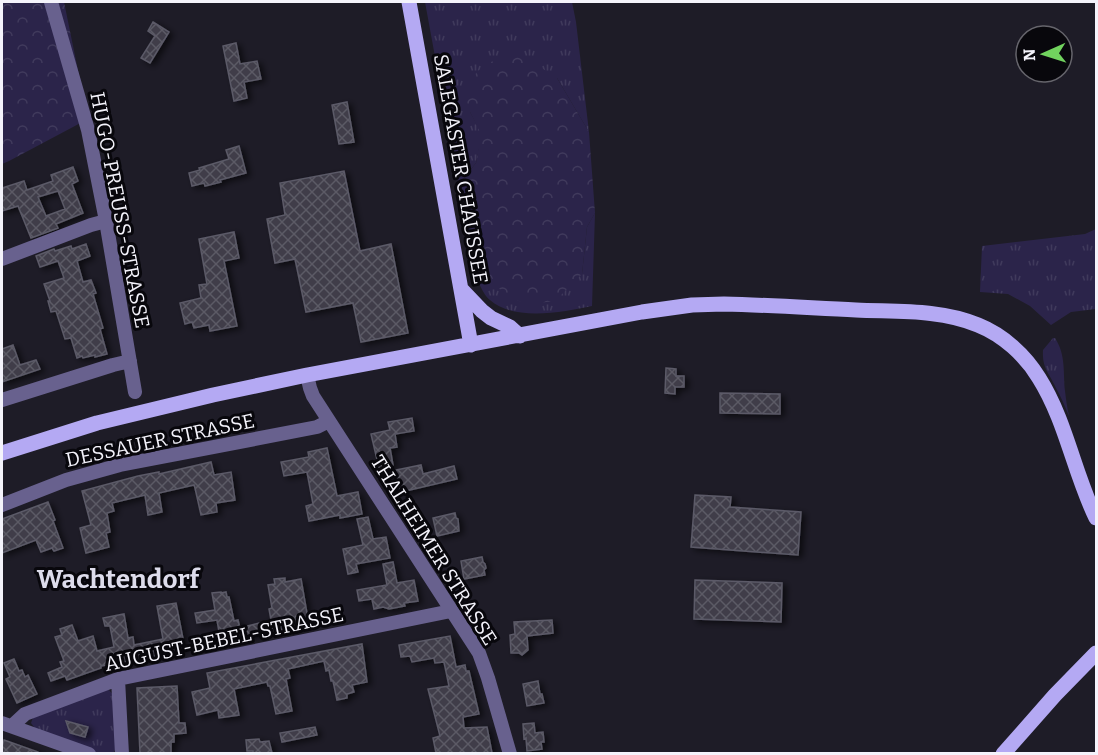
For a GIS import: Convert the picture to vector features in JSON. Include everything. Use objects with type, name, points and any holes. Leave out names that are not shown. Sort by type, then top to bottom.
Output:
[{"type":"main road","name":"SALEGASTER CHAUSSEE","points":[[409,2],[471,345]]},
{"type":"main road","points":[[462,290],[482,311],[510,327],[520,336]]},
{"type":"main road","points":[[2,453],[147,410],[308,375],[642,312],[692,305],[741,304],[931,314],[960,318],[999,336],[1033,368],[1058,416],[1096,518]]},
{"type":"main road","points":[[1003,753],[1096,653]]},
{"type":"street","name":"HUGO-PREUSS-STRASSE","points":[[51,2],[88,130],[135,392]]},
{"type":"street","points":[[2,259],[106,221]]},
{"type":"street","points":[[2,400],[130,361]]},
{"type":"street","name":"THALHEIMER STRASSE","points":[[308,375],[313,396],[479,653],[510,753]]},
{"type":"street","name":"DESSAUER STRASSE","points":[[2,505],[66,480],[120,465],[316,427],[329,422]]},
{"type":"street","name":"AUGUST-BEBEL-STRASSE","points":[[7,724],[25,714],[118,679],[451,611]]},
{"type":"street","points":[[118,679],[122,753]]},
{"type":"street","points":[[7,724],[89,753]]},
{"type":"green space","points":[[2,2],[64,2],[88,119],[2,164]]},
{"type":"green space","points":[[425,2],[572,2],[589,132],[557,78],[470,112],[482,134],[476,163],[458,185]]},
{"type":"green space","points":[[500,56],[523,56],[557,78],[589,132],[595,213],[587,227],[582,274],[555,301],[529,304],[506,297],[492,279],[483,262],[472,215],[458,185],[476,163],[481,134],[470,112],[463,89],[478,71]]},
{"type":"green space","points":[[459,186],[472,215],[483,262],[582,274],[587,227],[595,213],[592,306],[540,314],[512,311],[490,300],[481,287],[472,264]]},
{"type":"green space","points":[[1096,229],[1096,309],[1071,312],[1051,325],[1030,306],[1008,294],[980,292],[982,246],[1085,234]]},
{"type":"green space","points":[[1053,338],[1059,344],[1062,357],[1069,416],[1044,362],[1043,350]]},
{"type":"green space","points":[[100,690],[109,690],[115,697],[117,747],[113,753],[98,753],[37,731],[31,723],[34,715]]},
{"type":"building","points":[[153,22],[169,32],[150,63],[141,58],[155,36],[148,31]]},
{"type":"building","points":[[236,43],[240,64],[257,61],[261,79],[244,82],[247,98],[234,101],[223,46]]},
{"type":"building","points":[[347,102],[354,142],[339,144],[332,105]]},
{"type":"building","points":[[239,146],[246,173],[205,186],[204,183],[192,186],[189,173],[229,159],[226,150]]},
{"type":"building","points":[[73,167],[78,181],[72,184],[83,213],[56,224],[58,228],[31,238],[18,206],[2,211],[2,188],[24,181],[27,190],[53,181],[51,175]],"holes":[[[58,191],[65,209],[46,216],[38,197]]]},
{"type":"building","points":[[344,171],[360,251],[391,244],[408,333],[361,342],[353,303],[306,312],[295,259],[275,263],[267,219],[285,215],[280,183]]},
{"type":"building","points":[[234,232],[239,258],[224,261],[237,326],[210,331],[209,325],[194,328],[192,322],[185,324],[180,303],[201,298],[199,285],[207,284],[199,239]]},
{"type":"building","points":[[86,244],[90,256],[77,261],[83,282],[91,280],[96,293],[93,294],[103,328],[100,329],[107,354],[77,358],[71,338],[65,339],[56,311],[51,312],[44,284],[64,278],[58,261],[40,267],[36,256],[54,249],[55,251],[71,246],[72,249]]},
{"type":"building","points":[[13,345],[20,365],[36,360],[40,369],[2,382],[2,349]]},
{"type":"building","points":[[666,368],[676,369],[676,376],[684,376],[684,387],[675,387],[675,394],[665,393]]},
{"type":"building","points":[[720,393],[780,394],[780,414],[720,413]]},
{"type":"building","points":[[412,418],[414,431],[395,434],[397,447],[390,448],[393,465],[379,468],[371,434],[390,430],[388,422]]},
{"type":"building","points":[[327,448],[337,496],[358,492],[362,514],[340,518],[340,515],[309,521],[306,506],[313,504],[307,472],[284,476],[281,462],[309,457],[308,452]]},
{"type":"building","points":[[211,462],[214,475],[231,472],[235,500],[216,503],[217,512],[201,515],[194,485],[159,493],[162,512],[148,515],[145,495],[112,503],[114,511],[107,513],[110,532],[106,533],[109,547],[86,553],[80,528],[91,525],[82,491],[138,476],[159,472],[159,474]]},
{"type":"building","points":[[421,465],[423,474],[454,466],[457,479],[401,492],[396,470]]},
{"type":"building","points":[[695,495],[731,497],[730,507],[801,512],[798,555],[691,547]]},
{"type":"building","points":[[48,502],[63,548],[54,551],[52,548],[41,552],[36,540],[2,553],[2,519]]},
{"type":"building","points":[[455,513],[459,531],[437,536],[433,518]]},
{"type":"building","points":[[368,517],[373,539],[386,537],[390,558],[356,564],[358,572],[348,574],[343,549],[363,545],[357,519]]},
{"type":"building","points":[[482,557],[486,568],[485,575],[464,579],[461,561]]},
{"type":"building","points":[[393,562],[397,583],[414,580],[418,601],[389,609],[383,607],[374,609],[372,599],[359,601],[357,590],[387,585],[383,564]]},
{"type":"building","points":[[285,578],[285,582],[301,579],[309,625],[221,643],[217,620],[197,623],[195,613],[215,610],[212,593],[221,592],[226,592],[229,597],[234,621],[238,620],[240,628],[271,620],[269,609],[272,608],[268,585],[275,584],[274,579]]},
{"type":"building","points":[[695,580],[782,583],[781,622],[694,619]]},
{"type":"building","points":[[176,603],[185,649],[101,666],[101,668],[67,680],[65,676],[51,681],[48,673],[62,667],[60,662],[64,661],[55,637],[62,635],[60,629],[72,625],[78,641],[93,636],[97,651],[114,647],[110,626],[105,626],[103,618],[124,614],[128,638],[133,637],[134,645],[163,639],[157,606]]},
{"type":"building","points":[[552,620],[553,633],[527,636],[528,650],[522,655],[511,653],[510,635],[515,634],[514,622]]},
{"type":"building","points":[[450,636],[456,667],[465,665],[466,671],[469,671],[479,714],[463,717],[464,728],[487,727],[492,753],[436,753],[433,738],[440,736],[428,689],[449,686],[444,662],[435,663],[434,658],[412,662],[410,656],[401,657],[399,645]]},
{"type":"building","points":[[362,644],[367,682],[352,685],[354,692],[347,694],[347,698],[337,700],[333,681],[331,681],[329,670],[326,671],[324,661],[288,669],[290,678],[286,679],[292,711],[276,714],[270,686],[267,682],[234,689],[239,715],[219,718],[218,710],[197,715],[192,692],[210,688],[207,673]]},
{"type":"building","points":[[14,659],[19,671],[22,670],[25,677],[28,675],[37,694],[17,703],[6,679],[10,677],[4,663]]},
{"type":"building","points":[[538,681],[544,703],[527,706],[523,684]]},
{"type":"building","points":[[177,686],[179,723],[185,723],[186,733],[174,734],[171,753],[140,753],[137,688]]},
{"type":"building","points":[[66,721],[88,727],[85,737],[70,733]]},
{"type":"building","points":[[534,723],[535,733],[543,732],[544,742],[541,742],[542,749],[527,751],[523,724]]},
{"type":"building","points":[[315,727],[317,735],[282,742],[280,733]]},
{"type":"building","points":[[259,739],[260,742],[269,741],[272,753],[247,751],[246,740]]},
{"type":"building","points":[[4,740],[38,752],[38,753],[2,753]]},
{"type":"district","name":"Wachtendorf","points":[[118,579]]}]
